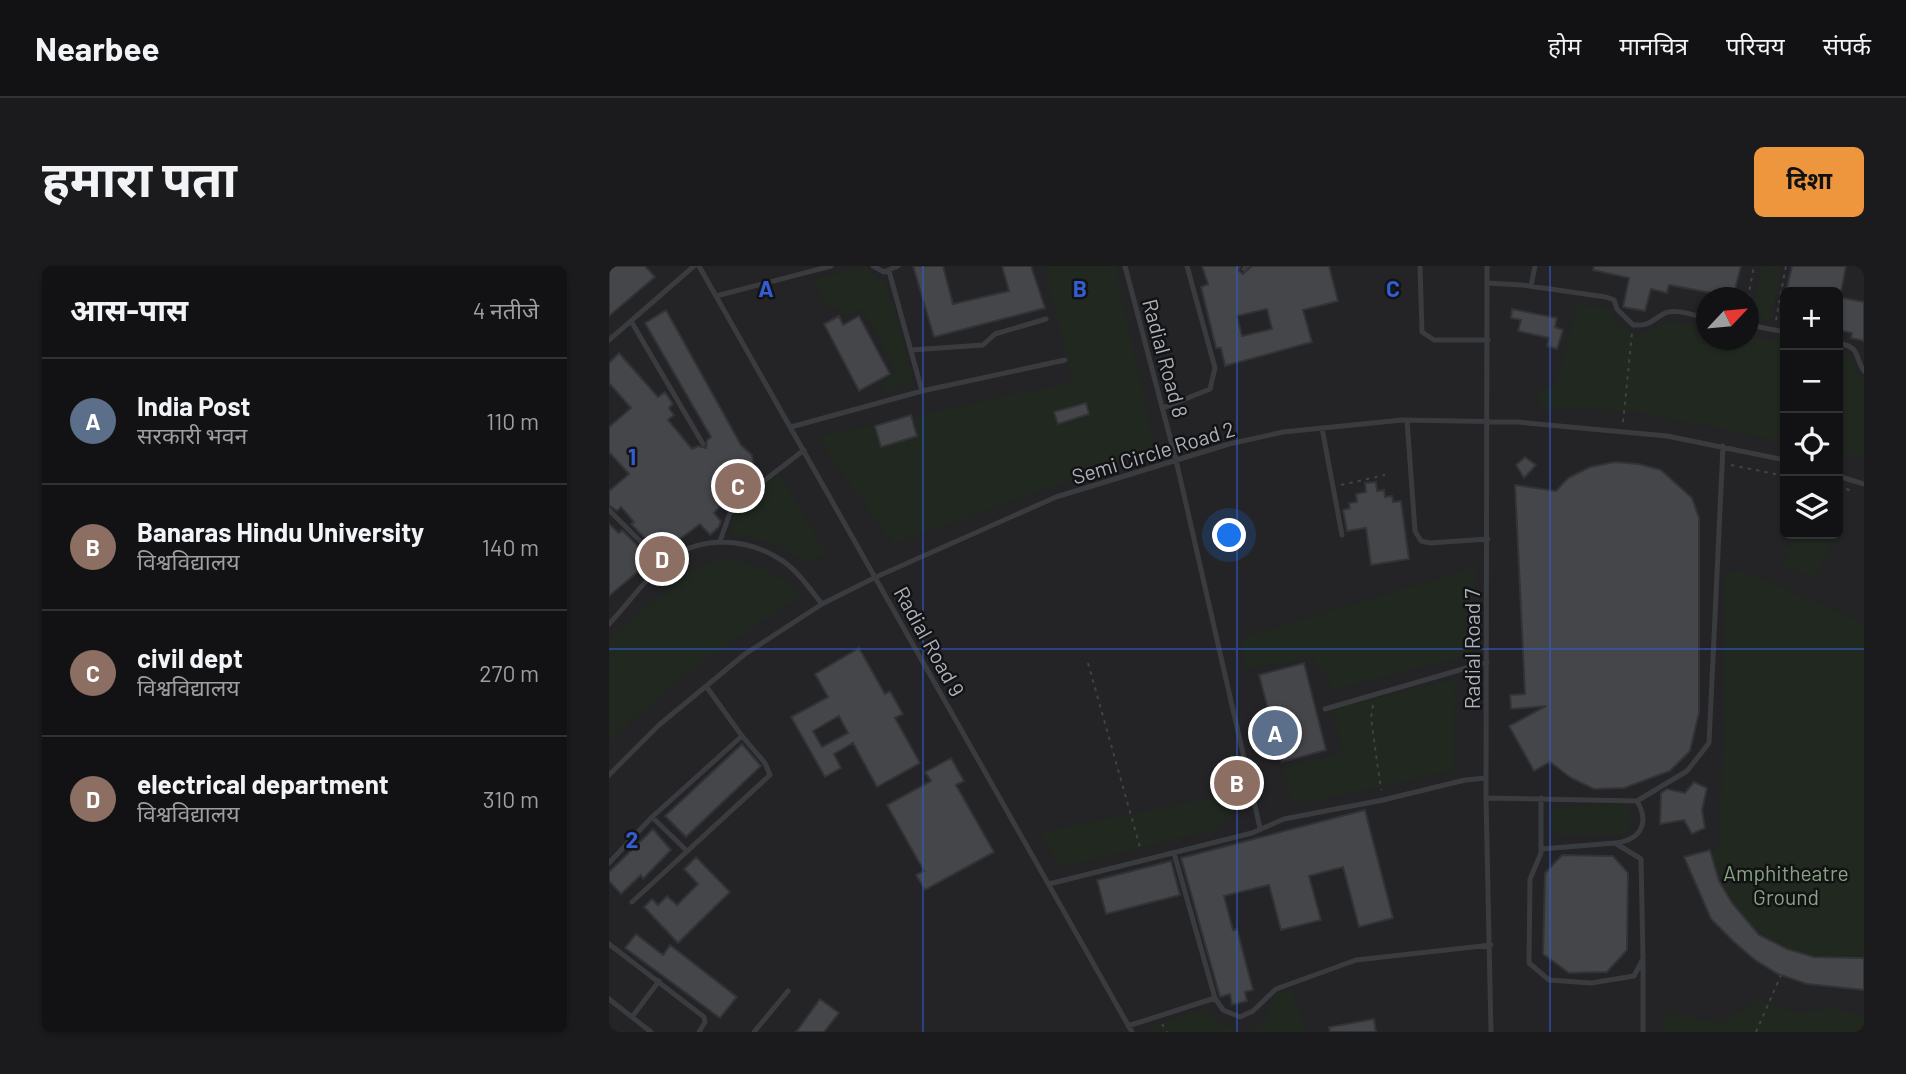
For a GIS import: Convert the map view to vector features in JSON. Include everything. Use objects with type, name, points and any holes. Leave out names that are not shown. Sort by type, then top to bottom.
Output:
[{"type":"lane","name":"Radial Road 9","points":[[697,266],[876,576],[1130,1029]]},
{"type":"lane","points":[[609,340],[697,266]]},
{"type":"lane","points":[[716,296],[831,266]]},
{"type":"lane","points":[[873,266],[889,271],[898,266]]},
{"type":"lane","name":"Radial Road 8","points":[[1125,266],[1176,460],[1260,828]]},
{"type":"lane","points":[[1163,408],[1210,389],[1215,368],[1187,266]]},
{"type":"lane","points":[[1420,266],[1419,323],[1422,332],[1434,340],[1487,340]]},
{"type":"lane","name":"Radial Road 7","points":[[1487,266],[1486,798],[1491,1032]]},
{"type":"lane","points":[[1531,286],[1535,266]]},
{"type":"lane","points":[[889,271],[922,391]]},
{"type":"lane","points":[[1487,283],[1531,286],[1614,300],[1617,309],[1633,325],[1655,322],[1665,313],[1672,311],[1696,316]]},
{"type":"lane","points":[[911,350],[983,345],[995,334],[1045,319]]},
{"type":"lane","points":[[631,321],[703,444]]},
{"type":"lane","points":[[1759,328],[1780,331]]},
{"type":"lane","points":[[1843,344],[1850,346],[1859,355],[1864,371]]},
{"type":"lane","points":[[791,427],[922,391],[1065,360]]},
{"type":"lane","points":[[1406,420],[1415,531],[1421,541],[1430,543],[1487,539]]},
{"type":"lane","name":"Semi Circle Road 2","points":[[609,775],[659,725],[745,654],[822,604],[876,576],[1056,497],[1229,444],[1322,428],[1406,420],[1486,422],[1622,430],[1723,446],[1780,459]]},
{"type":"lane","points":[[1322,428],[1342,535]]},
{"type":"lane","points":[[1486,798],[1637,801],[1687,771],[1709,743],[1723,446]]},
{"type":"lane","points":[[720,541],[731,510],[739,500],[804,450]]},
{"type":"lane","points":[[1843,478],[1864,484]]},
{"type":"lane","points":[[609,510],[663,564]]},
{"type":"lane","points":[[609,624],[663,564],[685,550],[720,541],[753,546],[780,558],[803,579],[822,604]]},
{"type":"lane","points":[[1325,709],[1487,662]]},
{"type":"lane","points":[[632,902],[770,775],[765,763],[706,686]]},
{"type":"lane","points":[[609,863],[652,817],[742,736]]},
{"type":"lane","points":[[1049,884],[1252,833],[1284,818],[1383,800],[1465,780],[1486,778]]},
{"type":"lane","points":[[1541,798],[1541,849],[1529,879],[1529,964],[1549,980],[1591,983],[1633,976],[1643,960]]},
{"type":"lane","points":[[1541,849],[1615,843],[1636,837],[1643,827],[1643,812],[1637,801]]},
{"type":"lane","points":[[652,817],[687,851]]},
{"type":"lane","points":[[1615,843],[1641,859],[1643,1032]]},
{"type":"lane","points":[[1174,853],[1215,998],[1231,1016],[1240,1017],[1253,1010],[1276,989],[1356,960],[1491,945]]},
{"type":"lane","points":[[609,944],[704,1017],[699,1032]]},
{"type":"lane","points":[[632,1017],[659,981]]},
{"type":"lane","points":[[754,1032],[788,991]]},
{"type":"lane","points":[[1130,1029],[1215,998]]},
{"type":"lane","points":[[609,999],[651,1032]]},
{"type":"path","points":[[1750,287],[1754,266]]},
{"type":"path","points":[[1774,330],[1786,266]]},
{"type":"path","points":[[1622,430],[1633,325]]},
{"type":"path","points":[[1724,463],[1780,475]]},
{"type":"path","points":[[1333,486],[1385,475]]},
{"type":"path","points":[[1088,663],[1144,861]]},
{"type":"path","points":[[1374,694],[1371,718],[1383,800]]},
{"type":"path","points":[[1756,1032],[1781,975]]},
{"type":"shaded area","points":[[609,266],[1864,266],[1864,1032],[609,1032]]},
{"type":"green space","points":[[1045,266],[1115,266],[1155,449],[893,544],[817,437],[1072,382]]},
{"type":"green space","points":[[1762,266],[1781,266],[1771,321],[1759,319],[1758,287]]},
{"type":"green space","points":[[867,267],[874,276],[885,280],[912,372],[911,383],[887,392],[882,383],[895,370],[863,309],[844,316],[836,306],[827,310],[814,279]]},
{"type":"green space","points":[[1576,305],[1608,308],[1616,323],[1635,335],[1672,321],[1696,326],[1696,350],[1759,350],[1759,338],[1780,342],[1780,441],[1638,412],[1539,407],[1538,390],[1557,382]]},
{"type":"green space","points":[[1843,355],[1853,357],[1857,372],[1864,379],[1864,457],[1843,453]]},
{"type":"green space","points":[[779,473],[827,553],[808,563],[771,544],[731,535],[733,511]]},
{"type":"green space","points":[[1795,539],[1833,539],[1815,578],[1783,564]]},
{"type":"green space","points":[[724,558],[766,570],[802,596],[701,663],[653,701],[609,743],[610,638],[690,571]]},
{"type":"green space","points":[[1476,567],[1473,654],[1335,690],[1313,657],[1245,670],[1240,638]]},
{"type":"green space","name":"Amphitheatre Ground","points":[[1744,571],[1864,623],[1864,990],[1807,984],[1778,974],[1755,960],[1711,919],[1684,857],[1718,848],[1724,735],[1724,583],[1726,574]]},
{"type":"green space","points":[[1455,679],[1454,770],[1306,803],[1292,801],[1283,767],[1343,753],[1332,709]]},
{"type":"green space","points":[[1234,794],[1231,812],[1218,829],[1061,867],[1039,832]]},
{"type":"green space","points":[[1617,803],[1626,806],[1631,812],[1630,830],[1621,835],[1559,835],[1552,830],[1549,812],[1556,807]]},
{"type":"green space","points":[[1290,988],[1307,1032],[1246,1032],[1261,1026],[1276,994]]},
{"type":"green space","points":[[1759,999],[1795,1013],[1830,1008],[1864,1015],[1864,1032],[1664,1032],[1662,1012],[1721,1023]]},
{"type":"green space","points":[[1207,1007],[1217,1020],[1239,1032],[1149,1032],[1147,1029]]},
{"type":"building","points":[[609,266],[645,266],[655,277],[609,316]]},
{"type":"building","points":[[913,266],[943,266],[953,304],[1009,291],[1002,266],[1031,266],[1045,308],[934,337]]},
{"type":"building","points":[[1202,266],[1240,266],[1239,271],[1243,274],[1252,266],[1329,266],[1338,301],[1303,310],[1312,342],[1225,366],[1221,348],[1216,348],[1201,287],[1208,284]],"holes":[[[1267,309],[1272,329],[1242,336],[1237,316]]]},
{"type":"building","points":[[1594,266],[1741,266],[1736,287],[1696,287],[1696,290],[1669,285],[1667,293],[1651,289],[1645,311],[1623,307],[1629,278],[1593,270]]},
{"type":"building","points":[[1792,266],[1846,266],[1842,287],[1787,287]]},
{"type":"building","points":[[1843,298],[1864,302],[1864,341],[1851,338],[1852,333],[1843,331]]},
{"type":"building","points":[[1512,309],[1557,318],[1555,327],[1563,330],[1557,349],[1547,346],[1549,338],[1518,331],[1521,320],[1511,318]]},
{"type":"building","points":[[666,310],[741,445],[752,455],[754,468],[718,499],[723,503],[714,513],[721,521],[719,527],[710,535],[700,524],[660,554],[631,524],[634,522],[621,507],[617,511],[609,505],[609,491],[629,474],[609,452],[609,427],[631,408],[609,383],[609,363],[619,353],[658,397],[665,392],[673,404],[669,408],[674,415],[668,420],[692,449],[698,446],[706,448],[707,440],[711,437],[645,323]]},
{"type":"building","points":[[839,316],[843,325],[859,316],[890,374],[859,391],[824,324]]},
{"type":"building","points":[[1086,403],[1089,414],[1058,424],[1054,412]]},
{"type":"building","points":[[911,415],[917,436],[881,447],[875,426]]},
{"type":"building","points":[[1525,457],[1536,465],[1524,478],[1516,465]]},
{"type":"building","points":[[1615,462],[1639,464],[1661,470],[1692,498],[1699,518],[1699,713],[1690,751],[1670,771],[1624,788],[1594,789],[1571,778],[1550,762],[1534,771],[1509,726],[1546,706],[1511,709],[1510,695],[1525,694],[1515,485],[1556,491],[1568,478],[1590,467]]},
{"type":"building","points":[[1376,482],[1377,491],[1384,490],[1385,497],[1392,496],[1393,502],[1401,501],[1409,559],[1371,565],[1366,528],[1347,531],[1343,510],[1350,508],[1349,503],[1357,502],[1356,494],[1366,492],[1365,483]]},
{"type":"building","points":[[609,524],[619,533],[622,530],[652,560],[609,596]]},
{"type":"building","points":[[859,648],[885,694],[890,691],[903,714],[895,718],[920,763],[877,787],[853,743],[834,754],[841,768],[825,777],[791,717],[828,697],[815,674]],"holes":[[[839,716],[848,733],[822,747],[813,731]]]},
{"type":"building","points":[[1304,663],[1326,750],[1282,762],[1259,675]]},
{"type":"building","points":[[742,744],[761,766],[686,837],[665,816]]},
{"type":"building","points":[[951,758],[964,781],[956,785],[994,852],[925,890],[916,875],[924,871],[887,805],[931,781],[925,772]]},
{"type":"building","points":[[1694,782],[1707,788],[1702,810],[1705,828],[1692,834],[1684,820],[1660,824],[1661,793],[1667,789],[1685,793]]},
{"type":"building","points":[[1365,810],[1393,918],[1359,927],[1343,867],[1309,876],[1321,920],[1281,930],[1269,885],[1224,896],[1233,930],[1237,929],[1253,990],[1245,992],[1247,1001],[1232,1005],[1230,994],[1220,997],[1181,858]]},
{"type":"building","points":[[653,829],[671,850],[643,879],[641,875],[621,894],[609,881],[609,872]]},
{"type":"building","points":[[1710,850],[1719,881],[1732,903],[1759,935],[1787,949],[1814,957],[1864,958],[1864,990],[1807,984],[1778,974],[1755,960],[1734,942],[1711,919],[1684,857]]},
{"type":"building","points":[[1562,855],[1613,856],[1628,873],[1627,950],[1607,972],[1569,973],[1543,954],[1545,873]]},
{"type":"building","points":[[696,857],[730,892],[678,943],[644,907],[652,899],[658,905],[667,896],[677,905],[698,884],[684,869]]},
{"type":"building","points":[[1171,861],[1180,895],[1106,914],[1097,880]]},
{"type":"building","points":[[636,934],[663,955],[670,945],[737,997],[720,1018],[625,948]]},
{"type":"building","points":[[820,999],[839,1013],[824,1032],[796,1032]]},
{"type":"building","points":[[1374,1019],[1376,1032],[1330,1032],[1329,1027]]},
{"type":"place","name":"civil dept","points":[[738,486]]},
{"type":"place","name":"electrical department","points":[[662,559]]},
{"type":"place","name":"India Post","points":[[1275,733]]},
{"type":"place","name":"Banaras Hindu University","points":[[1237,783]]}]
